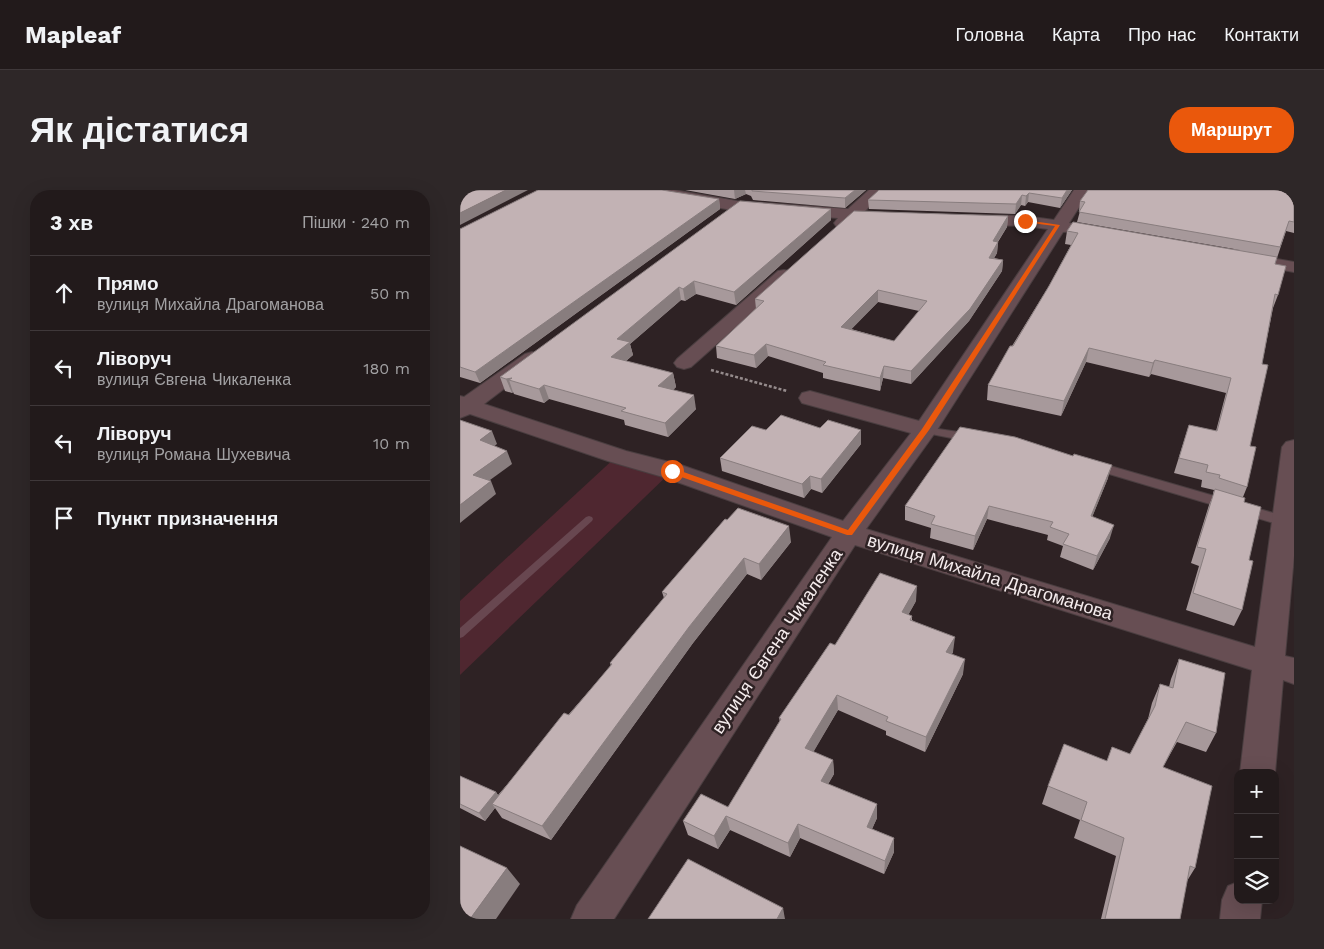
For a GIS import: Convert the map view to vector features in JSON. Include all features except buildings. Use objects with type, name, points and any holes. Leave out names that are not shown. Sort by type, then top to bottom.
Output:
[{"type":"street","points":[[649,190],[737,206],[850,216],[908,218]]},
{"type":"street","points":[[721,218],[761,190]]},
{"type":"street","points":[[829,235],[878,190]]},
{"type":"street","name":"вулиця Євгена Чикаленка","points":[[591,919],[850,533],[925,430],[1082,190]]},
{"type":"street","points":[[957,219],[1025,221],[1087,230]]},
{"type":"street","points":[[1225,255],[1294,267]]},
{"type":"street","points":[[684,363],[800,260]]},
{"type":"street","points":[[462,407],[546,347]]},
{"type":"street","points":[[810,398],[925,430]]},
{"type":"street","name":"вулиця Михайла Драгоманова","points":[[462,407],[617,456],[672,471],[850,533],[1282,667]]},
{"type":"street","points":[[1258,769],[1282,667],[1294,447]]},
{"type":"street","points":[[1240,919],[1242,904]]},
{"type":"lane","points":[[925,430],[981,440]]},
{"type":"lane","points":[[1084,462],[1289,522]]},
{"type":"path","points":[[684,363],[810,398]]},
{"type":"shaded area","points":[[617,456],[672,471],[460,675],[460,601]]},
{"type":"waterway","points":[[460,634],[589,519]]},
{"type":"route","points":[[672,471],[850,533],[925,430],[1058,225],[1025,221]]}]
